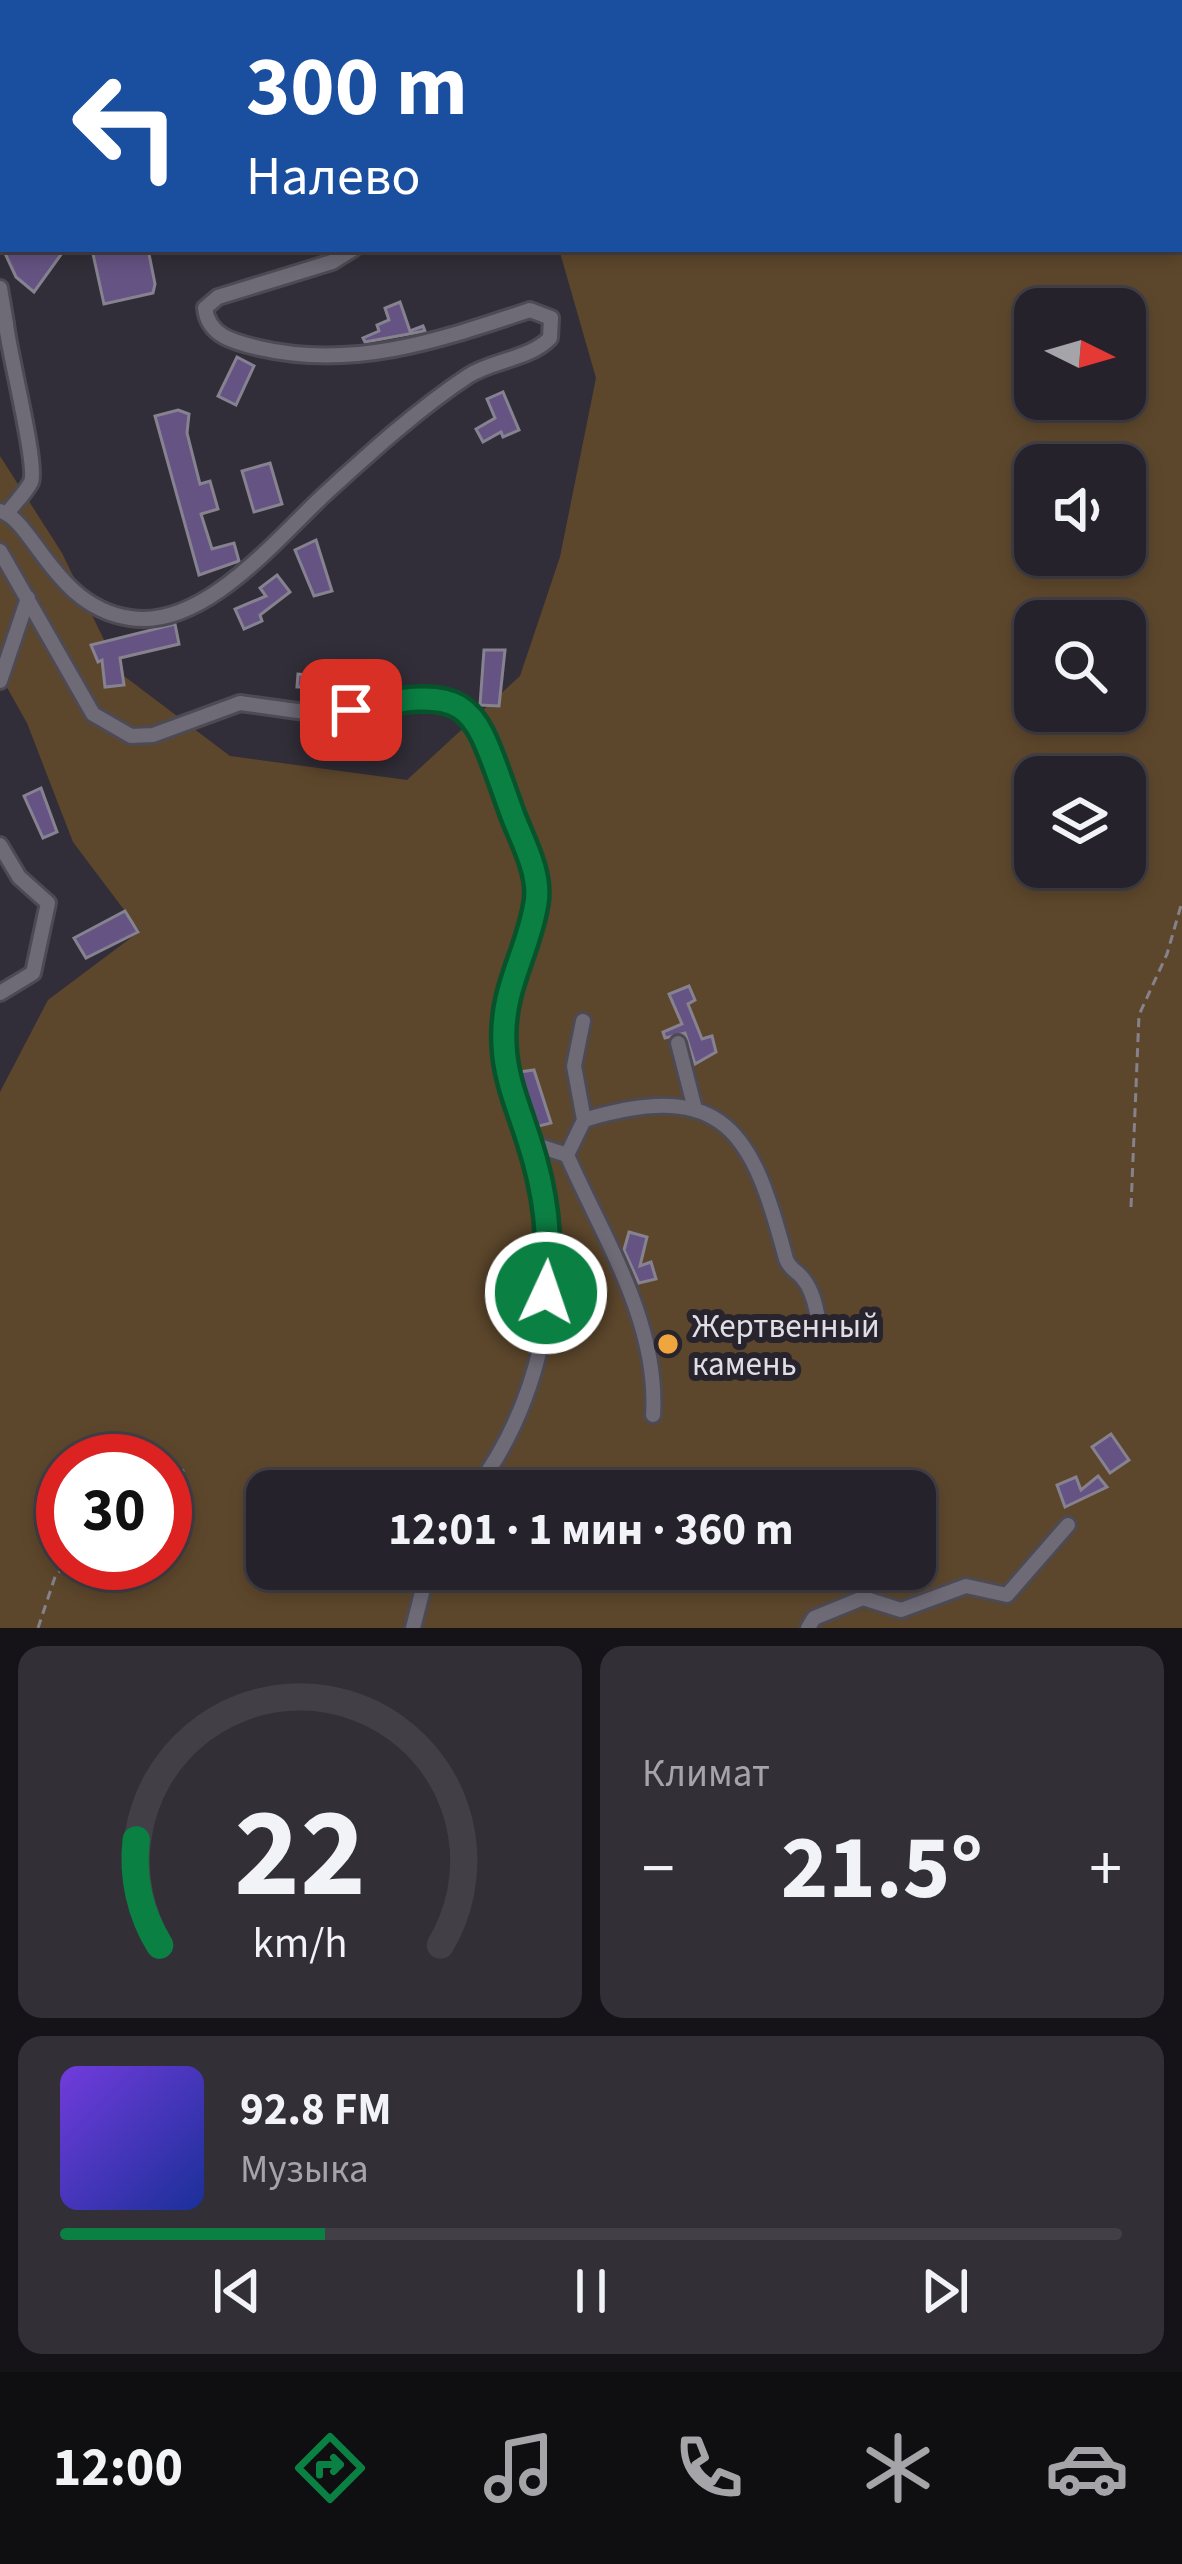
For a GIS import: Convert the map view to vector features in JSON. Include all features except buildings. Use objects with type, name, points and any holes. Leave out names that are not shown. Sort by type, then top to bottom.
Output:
[{"type":"street","points":[[0,288],[14,386],[34,454],[32,480],[4,511],[68,590],[94,606],[133,619],[175,613],[256,563],[326,494],[470,374],[540,348],[550,338],[550,318],[530,310],[413,348],[317,357],[225,338],[206,320],[205,308],[218,297],[316,268],[347,252]]},
{"type":"street","points":[[0,551],[94,714],[131,736],[153,735],[240,703],[326,715],[403,698],[433,698],[468,709],[488,740],[536,884],[537,901],[512,970],[504,1016],[506,1071],[550,1226],[543,1326],[512,1430],[487,1470]]},
{"type":"street","points":[[0,681],[28,598]]},
{"type":"street","points":[[0,845],[20,877],[48,903],[49,918],[33,973],[0,993]]},
{"type":"street","points":[[567,1155],[584,1120],[574,1066],[583,1021]]},
{"type":"street","points":[[678,1043],[695,1109]]},
{"type":"street","points":[[584,1120],[628,1106],[695,1109],[723,1123],[747,1148],[778,1220],[786,1262],[804,1279],[821,1333]]},
{"type":"street","points":[[530,1143],[567,1155],[646,1333],[655,1378],[653,1414]]},
{"type":"street","points":[[808,1628],[814,1618],[863,1598],[901,1610],[966,1586],[1006,1595],[1068,1525]]},
{"type":"street","points":[[413,1628],[423,1590]]},
{"type":"path","points":[[1131,1207],[1139,1015],[1167,954],[1182,902]]},
{"type":"path","points":[[38,1628],[51,1590]]},
{"type":"shaded area","points":[[560,252],[1182,252],[1182,1628],[0,1628],[0,1092],[48,1000],[140,931],[73,842],[27,723],[0,675],[0,456],[62,553],[120,673],[230,756],[407,780],[520,676],[560,557],[596,378]]},
{"type":"place","name":"Жертвенный камень","points":[[668,1344]]},
{"type":"route","points":[[351,710],[403,698],[433,698],[468,709],[488,740],[532,867],[537,901],[512,970],[504,1044],[506,1071],[543,1188],[550,1226],[546,1293]]}]
